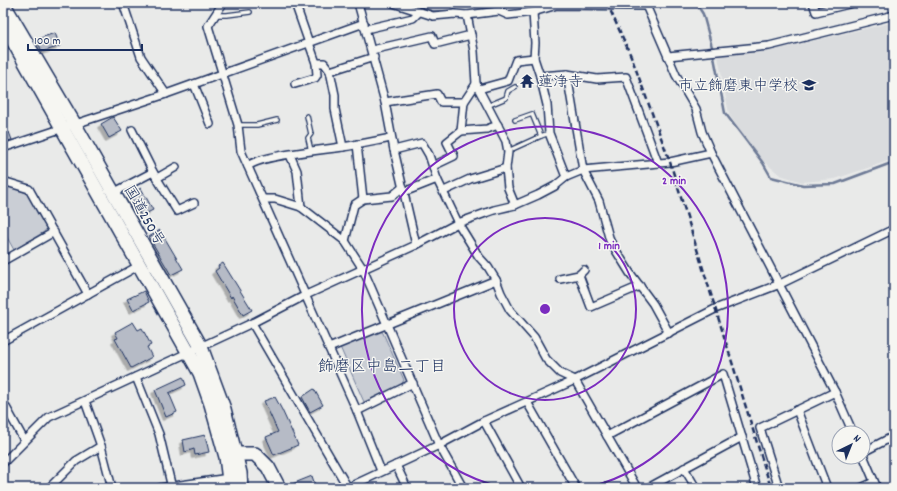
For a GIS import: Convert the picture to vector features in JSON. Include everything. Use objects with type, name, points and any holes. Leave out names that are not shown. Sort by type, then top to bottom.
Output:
[{"type":"highway","name":"国道250号","points":[[3,3],[140,265],[195,349]]},
{"type":"highway","name":"国道250号","points":[[3,23],[69,127],[114,193],[195,349],[200,373],[211,404],[231,455],[240,473],[241,488]]},
{"type":"highway","points":[[231,455],[255,454],[268,467],[280,488]]},
{"type":"highway","name":"国道250号","points":[[229,483],[231,455]]},
{"type":"street","points":[[123,3],[142,57],[166,94]]},
{"type":"street","points":[[223,3],[208,26],[238,126],[241,151],[330,348],[381,471]]},
{"type":"street","points":[[295,3],[316,63],[317,75],[315,78],[295,84]]},
{"type":"street","points":[[358,3],[385,102],[391,138],[416,245]]},
{"type":"street","points":[[393,3],[433,16],[454,14],[467,15],[499,11],[508,15],[533,12],[557,5],[645,5],[676,75],[696,109],[702,132],[711,153],[835,392],[849,425]]},
{"type":"street","points":[[499,3],[499,11]]},
{"type":"street","points":[[813,3],[816,12],[853,3]]},
{"type":"street","points":[[3,148],[166,94],[309,43],[365,26],[413,18],[419,12]]},
{"type":"street","points":[[533,12],[535,43],[534,58],[547,105],[549,133],[566,177]]},
{"type":"street","points":[[467,15],[474,51],[477,86],[506,141],[508,152],[506,168],[508,188],[515,205]]},
{"type":"street","points":[[668,56],[769,46],[894,15]]},
{"type":"street","points":[[330,70],[373,54],[432,36],[435,44],[471,35]]},
{"type":"street","points":[[461,132],[464,102],[477,86],[508,81],[516,60],[534,58]]},
{"type":"street","points":[[316,63],[324,63],[330,70],[336,95],[335,109],[343,147]]},
{"type":"street","points":[[540,76],[567,74],[597,79],[626,76],[658,163]]},
{"type":"street","points":[[567,74],[583,170],[599,201],[610,241],[630,273],[653,304],[669,333]]},
{"type":"street","points":[[194,84],[210,124]]},
{"type":"street","points":[[385,102],[437,94],[441,102],[464,102]]},
{"type":"street","points":[[433,166],[454,156],[447,142],[461,132],[487,129],[498,125]]},
{"type":"street","points":[[132,130],[155,175],[177,211],[194,203]]},
{"type":"street","points":[[248,166],[264,159],[311,150],[343,147],[391,138]]},
{"type":"street","points":[[394,150],[422,143],[429,155],[437,179],[458,223],[479,258],[488,267],[496,280],[510,310],[534,337],[546,359],[560,373],[575,380],[636,488]]},
{"type":"street","points":[[357,144],[363,200]]},
{"type":"street","points":[[3,463],[24,440],[49,417],[252,323],[306,295],[416,245],[458,223],[494,210],[515,205],[538,195],[555,186],[566,177],[583,170],[658,163],[711,153]]},
{"type":"street","points":[[290,155],[296,171],[301,207]]},
{"type":"street","points":[[114,193],[176,167]]},
{"type":"street","points":[[444,191],[470,179],[506,168]]},
{"type":"street","points":[[345,241],[354,205],[363,200],[392,196],[404,190],[437,179]]},
{"type":"street","points":[[3,181],[29,189],[88,294]]},
{"type":"street","points":[[263,199],[275,199],[301,207],[345,241],[363,270],[439,445],[463,488]]},
{"type":"street","points":[[252,323],[348,488],[381,471],[439,445],[484,421],[575,380],[715,309],[780,284],[894,229]]},
{"type":"street","points":[[3,261],[54,232]]},
{"type":"street","points":[[3,341],[140,265]]},
{"type":"street","points":[[560,279],[582,273],[592,307],[640,286]]},
{"type":"street","points":[[330,348],[496,280]]},
{"type":"street","points":[[607,436],[723,374],[757,488]]},
{"type":"street","points":[[136,376],[159,434],[171,487]]},
{"type":"street","points":[[357,411],[413,383]]},
{"type":"street","points":[[779,488],[760,428],[835,392]]},
{"type":"street","points":[[85,401],[101,446],[112,488]]},
{"type":"street","points":[[3,402],[6,414],[24,440]]},
{"type":"street","points":[[527,402],[576,488]]},
{"type":"street","points":[[797,410],[827,488]]},
{"type":"street","points":[[484,421],[521,488]]},
{"type":"street","points":[[871,448],[894,436]]},
{"type":"street","points":[[648,488],[742,437]]},
{"type":"street","points":[[49,488],[76,461],[101,446]]},
{"type":"street","points":[[396,465],[408,488]]},
{"type":"street","points":[[861,488],[876,485],[867,465]]},
{"type":"street","points":[[684,468],[696,488]]},
{"type":"street","points":[[160,488],[229,483]]},
{"type":"lane","points":[[216,14],[227,15],[250,12]]},
{"type":"lane","points":[[488,106],[506,98],[508,91],[515,87]]},
{"type":"lane","points":[[515,120],[532,114],[541,136]]},
{"type":"lane","points":[[307,116],[311,134],[308,138],[311,150]]},
{"type":"lane","points":[[238,126],[257,125],[277,120]]},
{"type":"lane","points":[[508,152],[549,133]]},
{"type":"shaded area","name":"市立飾磨東中学校","points":[[894,22],[894,159],[835,179],[802,182],[780,175],[761,159],[746,140],[729,114],[718,56],[791,46]]},
{"type":"shaded area","points":[[4,185],[27,193],[47,228],[44,232],[14,250],[3,230]]},
{"type":"shaded area","points":[[379,330],[383,333],[404,380],[401,385],[364,402],[340,347]]},
{"type":"building","points":[[55,33],[60,46],[42,52],[37,39]]},
{"type":"building","points":[[113,117],[122,131],[109,138],[101,124]]},
{"type":"building","points":[[9,132],[12,140],[4,142],[3,134]]},
{"type":"building","points":[[141,188],[153,210],[141,216],[129,195]]},
{"type":"building","points":[[160,230],[183,269],[171,275],[149,237]]},
{"type":"building","points":[[223,263],[252,310],[243,315],[215,271],[219,268],[218,266]]},
{"type":"building","points":[[144,291],[149,302],[133,310],[127,299]]},
{"type":"building","points":[[133,322],[138,330],[142,328],[151,345],[147,347],[152,357],[131,368],[115,339],[118,338],[115,332]]},
{"type":"building","points":[[183,377],[186,385],[169,393],[177,412],[166,417],[155,390]]},
{"type":"building","points":[[314,389],[323,405],[310,412],[302,397]]},
{"type":"building","points":[[275,397],[298,445],[274,455],[266,437],[278,432],[264,401]]},
{"type":"building","points":[[205,435],[209,452],[195,455],[194,449],[185,452],[183,440]]},
{"type":"building","points":[[312,476],[316,488],[287,488],[287,486]]},
{"type":"waterway","points":[[405,3],[432,11],[448,11],[464,3]]},
{"type":"waterway","points":[[696,3],[703,14],[712,47],[725,113],[763,163],[771,177],[803,185],[835,184],[894,162]]},
{"type":"railway","points":[[607,3],[631,56],[670,162],[771,488]]},
{"type":"place","name":"蓮浄寺","points":[[527,81]]},
{"type":"place","name":"市立飾磨東中学校","points":[[809,85]]},
{"type":"district","name":"飾磨区中島二丁目","points":[[382,365]]}]
